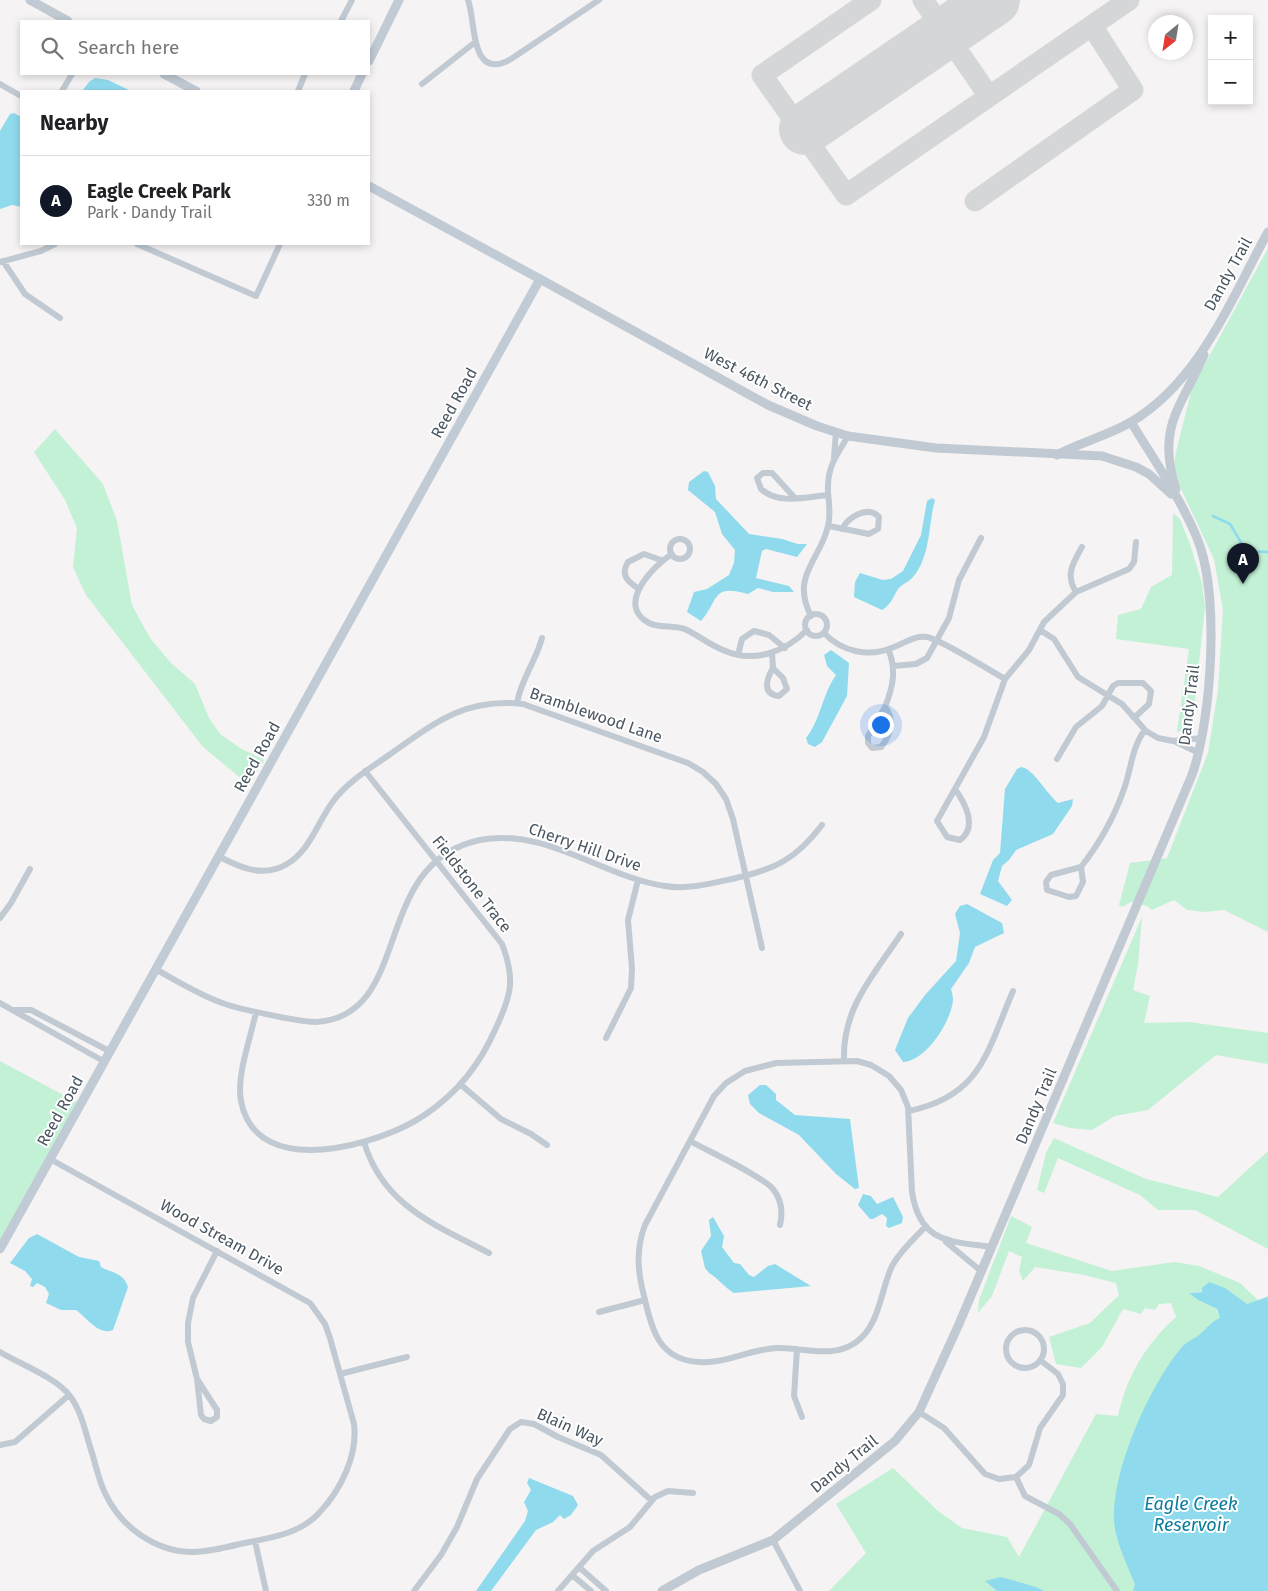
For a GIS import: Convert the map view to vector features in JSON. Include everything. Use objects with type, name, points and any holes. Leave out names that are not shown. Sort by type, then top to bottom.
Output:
[{"type":"main road","points":[[370,59],[399,0]]},
{"type":"main road","points":[[354,90],[362,75]]},
{"type":"main road","name":"West 46th Street","points":[[370,187],[540,279]]},
{"type":"main road","name":"Reed Road","points":[[0,1249],[540,279]]},
{"type":"street","points":[[30,0],[66,20]]},
{"type":"street","points":[[342,20],[352,0]]},
{"type":"street","points":[[468,0],[474,43],[484,58],[493,63],[504,62],[599,0]]},
{"type":"street","points":[[422,84],[474,43]]},
{"type":"street","points":[[63,90],[71,75]]},
{"type":"street","points":[[166,75],[194,90]]},
{"type":"street","points":[[298,90],[305,75]]},
{"type":"street","points":[[0,84],[20,95]]},
{"type":"street","name":"Dandy Trail","points":[[1215,329],[1268,232]]},
{"type":"street","points":[[53,245],[37,252],[2,262],[25,294],[60,318]]},
{"type":"street","points":[[139,245],[256,296],[280,245]]},
{"type":"street","name":"West 46th Street","points":[[540,279],[768,405],[798,418],[848,436],[936,448],[1057,455],[1131,422],[1151,408],[1175,386],[1193,364],[1215,329]]},
{"type":"street","points":[[1180,503],[1169,464],[1170,426],[1177,406],[1197,372],[1215,329]]},
{"type":"street","points":[[1131,422],[1180,503]]},
{"type":"street","points":[[811,616],[806,599],[806,574],[829,526],[828,495],[836,432]]},
{"type":"street","points":[[834,458],[848,436]]},
{"type":"street","points":[[1057,455],[1094,455],[1130,464],[1149,474],[1180,503]]},
{"type":"street","points":[[795,498],[772,473],[763,474],[757,478],[760,489],[772,497],[795,498],[828,495]]},
{"type":"street","name":"Dandy Trail","points":[[662,1591],[699,1570],[773,1540],[895,1441],[919,1412],[1182,800],[1199,753],[1211,647],[1210,590],[1200,545],[1180,503]]},
{"type":"street","points":[[829,526],[842,529],[873,534],[878,530],[880,522],[875,514],[860,514],[848,519],[842,529]]},
{"type":"street","points":[[893,666],[920,663],[928,658],[949,618],[962,574],[981,538]]},
{"type":"street","points":[[955,789],[963,800],[970,824],[968,833],[960,840],[947,837],[938,821],[955,789],[989,727],[1005,679],[1027,653],[1049,616],[1076,592],[1129,569],[1134,562],[1136,542]]},
{"type":"street","points":[[1076,592],[1072,584],[1070,571],[1082,547]]},
{"type":"street","points":[[639,589],[625,577],[624,570],[628,562],[644,554],[661,560]]},
{"type":"street","points":[[672,554],[661,560],[647,573],[639,589],[636,601],[638,611],[647,622],[657,626],[685,628],[724,651],[738,655],[758,656],[785,648],[807,630]]},
{"type":"street","points":[[818,615],[825,619],[827,626],[824,633],[814,635],[807,630],[806,622],[811,616],[818,615]]},
{"type":"street","points":[[1040,630],[1054,639],[1078,677],[1094,688],[1109,694],[1122,704],[1145,730],[1158,738],[1173,740],[1202,738]]},
{"type":"street","points":[[738,655],[742,638],[754,631],[769,635],[785,648]]},
{"type":"street","points":[[824,633],[832,642],[847,649],[866,652],[888,649],[916,638],[927,637],[1005,679]]},
{"type":"street","points":[[517,703],[523,679],[537,653],[542,638]]},
{"type":"street","points":[[885,706],[891,719],[888,736],[881,747],[872,748],[868,743],[867,737],[885,706],[894,678],[888,649]]},
{"type":"street","points":[[772,653],[773,668]]},
{"type":"street","points":[[1057,759],[1076,727],[1099,709],[1112,687],[1118,683],[1143,683],[1149,686],[1152,695],[1150,703],[1134,718]]},
{"type":"street","name":"Bramblewood Lane","points":[[220,856],[235,865],[255,871],[270,870],[287,864],[303,850],[336,798],[365,771],[435,722],[454,713],[481,704],[517,703],[531,706],[678,758],[703,772],[716,784],[729,805],[762,948]]},
{"type":"street","points":[[1081,867],[1048,877],[1045,885],[1047,890],[1069,897],[1076,896],[1082,882],[1081,867],[1098,842],[1120,798],[1137,742],[1145,730]]},
{"type":"street","points":[[1173,740],[1199,753]]},
{"type":"street","name":"Fieldstone Trace","points":[[256,1012],[240,1089],[243,1110],[252,1126],[267,1140],[287,1148],[332,1148],[364,1142],[392,1133],[421,1118],[460,1084],[484,1052],[506,1006],[510,992],[511,970],[502,944],[365,771]]},
{"type":"street","name":"Cherry Hill Drive","points":[[157,970],[226,1005],[316,1022],[344,1015],[362,1002],[377,982],[411,891],[421,876],[436,861],[451,851],[478,840],[518,838],[540,844],[638,880],[663,886],[685,887],[764,871],[787,860],[809,842],[822,825]]},
{"type":"street","points":[[0,918],[11,903],[30,869]]},
{"type":"street","points":[[606,1038],[631,988],[632,969],[628,920],[638,880]]},
{"type":"street","points":[[844,1061],[845,1030],[851,1012],[901,934]]},
{"type":"street","points":[[909,1111],[943,1101],[969,1081],[984,1060],[1013,991]]},
{"type":"street","points":[[0,1003],[105,1062]]},
{"type":"street","points":[[12,1010],[32,1010],[111,1052]]},
{"type":"street","points":[[926,1226],[896,1259],[873,1321],[861,1338],[835,1351],[777,1348],[707,1362],[686,1360],[670,1352],[657,1339],[651,1326],[638,1267],[641,1236],[648,1218],[714,1096],[726,1083],[744,1071],[776,1063],[844,1061],[864,1063],[887,1074],[901,1090],[909,1111],[912,1192],[917,1210],[926,1226],[981,1271]]},
{"type":"street","points":[[460,1084],[501,1119],[531,1134],[547,1145]]},
{"type":"street","points":[[690,1141],[770,1186],[780,1199],[782,1215],[780,1225]]},
{"type":"street","points":[[364,1142],[382,1181],[401,1202],[424,1219],[489,1254]]},
{"type":"street","name":"Wood Stream Drive","points":[[50,1159],[310,1303],[320,1314],[328,1330],[355,1427],[355,1445],[349,1466],[326,1505],[311,1521],[285,1534],[204,1551],[189,1552],[160,1546],[138,1534],[119,1517],[105,1494],[78,1412],[69,1395]]},
{"type":"street","points":[[945,1241],[991,1247]]},
{"type":"street","points":[[197,1379],[218,1410],[214,1420],[208,1421],[202,1417],[197,1379],[188,1342],[188,1316],[196,1292],[217,1251]]},
{"type":"street","points":[[599,1312],[645,1300]]},
{"type":"street","points":[[1021,1331],[1035,1334],[1043,1345],[1040,1360],[1028,1368],[1014,1364],[1007,1353],[1010,1339],[1021,1331]]},
{"type":"street","points":[[797,1349],[794,1396],[802,1417]]},
{"type":"street","points":[[0,1352],[60,1386],[69,1395],[15,1442],[0,1444]]},
{"type":"street","points":[[340,1374],[408,1357]]},
{"type":"street","points":[[919,1412],[944,1428],[986,1474],[999,1479],[1016,1477],[1029,1465],[1040,1428],[1063,1395],[1063,1384],[1058,1374],[1040,1360]]},
{"type":"street","name":"Blain Way","points":[[414,1591],[441,1555],[458,1527],[478,1479],[510,1429],[521,1422],[534,1424],[558,1437],[597,1452],[651,1500]]},
{"type":"street","points":[[1016,1477],[1025,1496],[1059,1514],[1070,1524],[1118,1591]]},
{"type":"street","points":[[558,1591],[595,1550],[630,1527],[651,1500],[668,1491],[693,1493]]},
{"type":"street","points":[[773,1540],[800,1591]]},
{"type":"street","points":[[255,1541],[266,1591]]},
{"type":"street","points":[[579,1567],[606,1591]]},
{"type":"street","points":[[572,1574],[591,1591]]},
{"type":"green space","points":[[1268,248],[1268,932],[1224,910],[1205,912],[1187,910],[1174,900],[1152,910],[1147,906],[1131,902],[1122,907],[1119,905],[1130,863],[1167,858],[1208,753],[1218,690],[1223,610],[1214,559],[1181,489],[1174,465],[1192,388]]},
{"type":"green space","points":[[55,429],[103,484],[117,521],[132,605],[150,638],[171,663],[195,684],[209,718],[220,734],[240,748],[264,760],[249,785],[203,747],[86,595],[73,567],[77,528],[65,500],[34,452]]},
{"type":"green space","points":[[1173,513],[1180,519],[1190,544],[1202,583],[1205,607],[1192,729],[1177,732],[1189,649],[1116,639],[1118,615],[1141,609],[1151,587],[1172,575]]},
{"type":"green space","points":[[1142,917],[1138,965],[1133,990],[1150,996],[1144,1023],[1189,1022],[1268,1033],[1268,1064],[1216,1055],[1148,1110],[1115,1116],[1092,1130],[1070,1128],[1053,1123]]},
{"type":"green space","points":[[0,1061],[80,1104],[0,1246]]},
{"type":"green space","points":[[1054,1138],[1146,1179],[1218,1197],[1268,1151],[1268,1249],[1195,1210],[1158,1210],[1140,1195],[1058,1158],[1044,1193],[1037,1190],[1046,1153]]},
{"type":"green space","points":[[1011,1216],[1032,1227],[1026,1243],[1112,1271],[1174,1262],[1199,1266],[1240,1283],[1258,1300],[1268,1296],[1268,1591],[829,1591],[866,1553],[836,1504],[893,1468],[938,1511],[962,1528],[1007,1537],[1019,1557],[1096,1414],[1118,1416],[1126,1388],[1146,1350],[1176,1317],[1171,1303],[1159,1304],[1155,1310],[1145,1308],[1141,1314],[1123,1309],[1102,1347],[1081,1368],[1056,1364],[1049,1337],[1090,1323],[1119,1295],[1116,1283],[1084,1275],[1035,1267],[1023,1281],[1019,1271],[1022,1257],[1009,1251],[992,1296],[978,1313],[979,1300]],"holes":[[[1225,1288],[1220,1317],[1216,1309],[1198,1300],[1190,1293]]]},
{"type":"water","points":[[95,78],[108,80],[129,90],[83,90]]},
{"type":"water","points":[[14,113],[20,116],[20,207],[12,205],[0,209],[0,131],[10,114]]},
{"type":"water","points":[[704,471],[708,472],[715,486],[716,499],[749,534],[782,539],[798,544],[807,544],[797,557],[766,549],[762,551],[756,578],[789,586],[794,592],[773,592],[758,588],[748,594],[736,591],[722,592],[701,621],[687,612],[694,592],[707,589],[729,575],[734,563],[735,550],[722,534],[715,512],[688,490],[689,482]]},
{"type":"water","points":[[932,498],[935,500],[926,550],[919,569],[913,577],[898,589],[890,603],[882,610],[854,597],[855,582],[860,573],[883,580],[891,579],[903,571],[921,535],[927,501]]},
{"type":"water","points":[[831,650],[849,663],[847,696],[822,742],[815,747],[808,744],[806,738],[815,723],[836,675],[827,666],[824,655]]},
{"type":"water","points":[[1021,767],[1026,768],[1035,776],[1058,803],[1073,799],[1072,806],[1053,834],[1016,850],[1002,866],[998,881],[1012,900],[1007,906],[980,894],[993,860],[1000,853],[1005,789],[1017,769]]},
{"type":"water","points":[[967,904],[1002,923],[1004,933],[975,947],[969,963],[951,989],[953,1000],[948,1019],[936,1039],[920,1055],[912,1060],[903,1062],[895,1050],[908,1018],[925,995],[956,961],[960,933],[955,914],[960,906]]},
{"type":"water","points":[[760,1085],[766,1085],[776,1094],[776,1100],[795,1115],[850,1119],[859,1188],[855,1189],[836,1174],[799,1135],[759,1113],[750,1104],[748,1095]]},
{"type":"water","points":[[863,1194],[871,1196],[877,1204],[893,1197],[903,1217],[902,1223],[889,1228],[886,1226],[887,1218],[882,1214],[870,1219],[858,1205]]},
{"type":"water","points":[[713,1217],[724,1236],[722,1247],[734,1263],[740,1264],[749,1275],[754,1277],[768,1266],[775,1264],[811,1286],[734,1293],[730,1291],[705,1268],[701,1251],[711,1236],[709,1220]]},
{"type":"water","points":[[37,1234],[79,1257],[99,1261],[101,1267],[124,1279],[128,1287],[113,1330],[103,1331],[76,1310],[61,1310],[46,1303],[49,1294],[45,1287],[37,1283],[33,1287],[30,1286],[32,1279],[25,1271],[10,1263],[29,1238]]},
{"type":"water","name":"Eagle Creek Reservoir","points":[[1209,1282],[1225,1288],[1247,1304],[1268,1297],[1268,1591],[1133,1591],[1135,1584],[1116,1535],[1114,1519],[1115,1499],[1120,1476],[1126,1453],[1145,1406],[1169,1364],[1183,1346],[1220,1318],[1217,1309],[1198,1300],[1189,1293],[1202,1292],[1202,1288]]},
{"type":"water","points":[[529,1478],[573,1496],[578,1505],[571,1515],[564,1519],[560,1515],[553,1522],[536,1530],[491,1591],[476,1591],[525,1521],[528,1511],[524,1502],[531,1490],[527,1483]]},
{"type":"water","points":[[1001,1577],[1044,1591],[997,1591],[985,1581]]},
{"type":"waterway","points":[[1213,516],[1230,524],[1246,551],[1268,552]]},
{"type":"taxiway","points":[[871,0],[762,75],[846,195],[1129,0]]},
{"type":"taxiway","points":[[923,0],[986,92]]},
{"type":"taxiway","points":[[975,201],[1133,90],[1092,26]]},
{"type":"runway","points":[[805,129],[994,0]]},
{"type":"place","name":"Eagle Creek Park","points":[[1243,584]]}]
